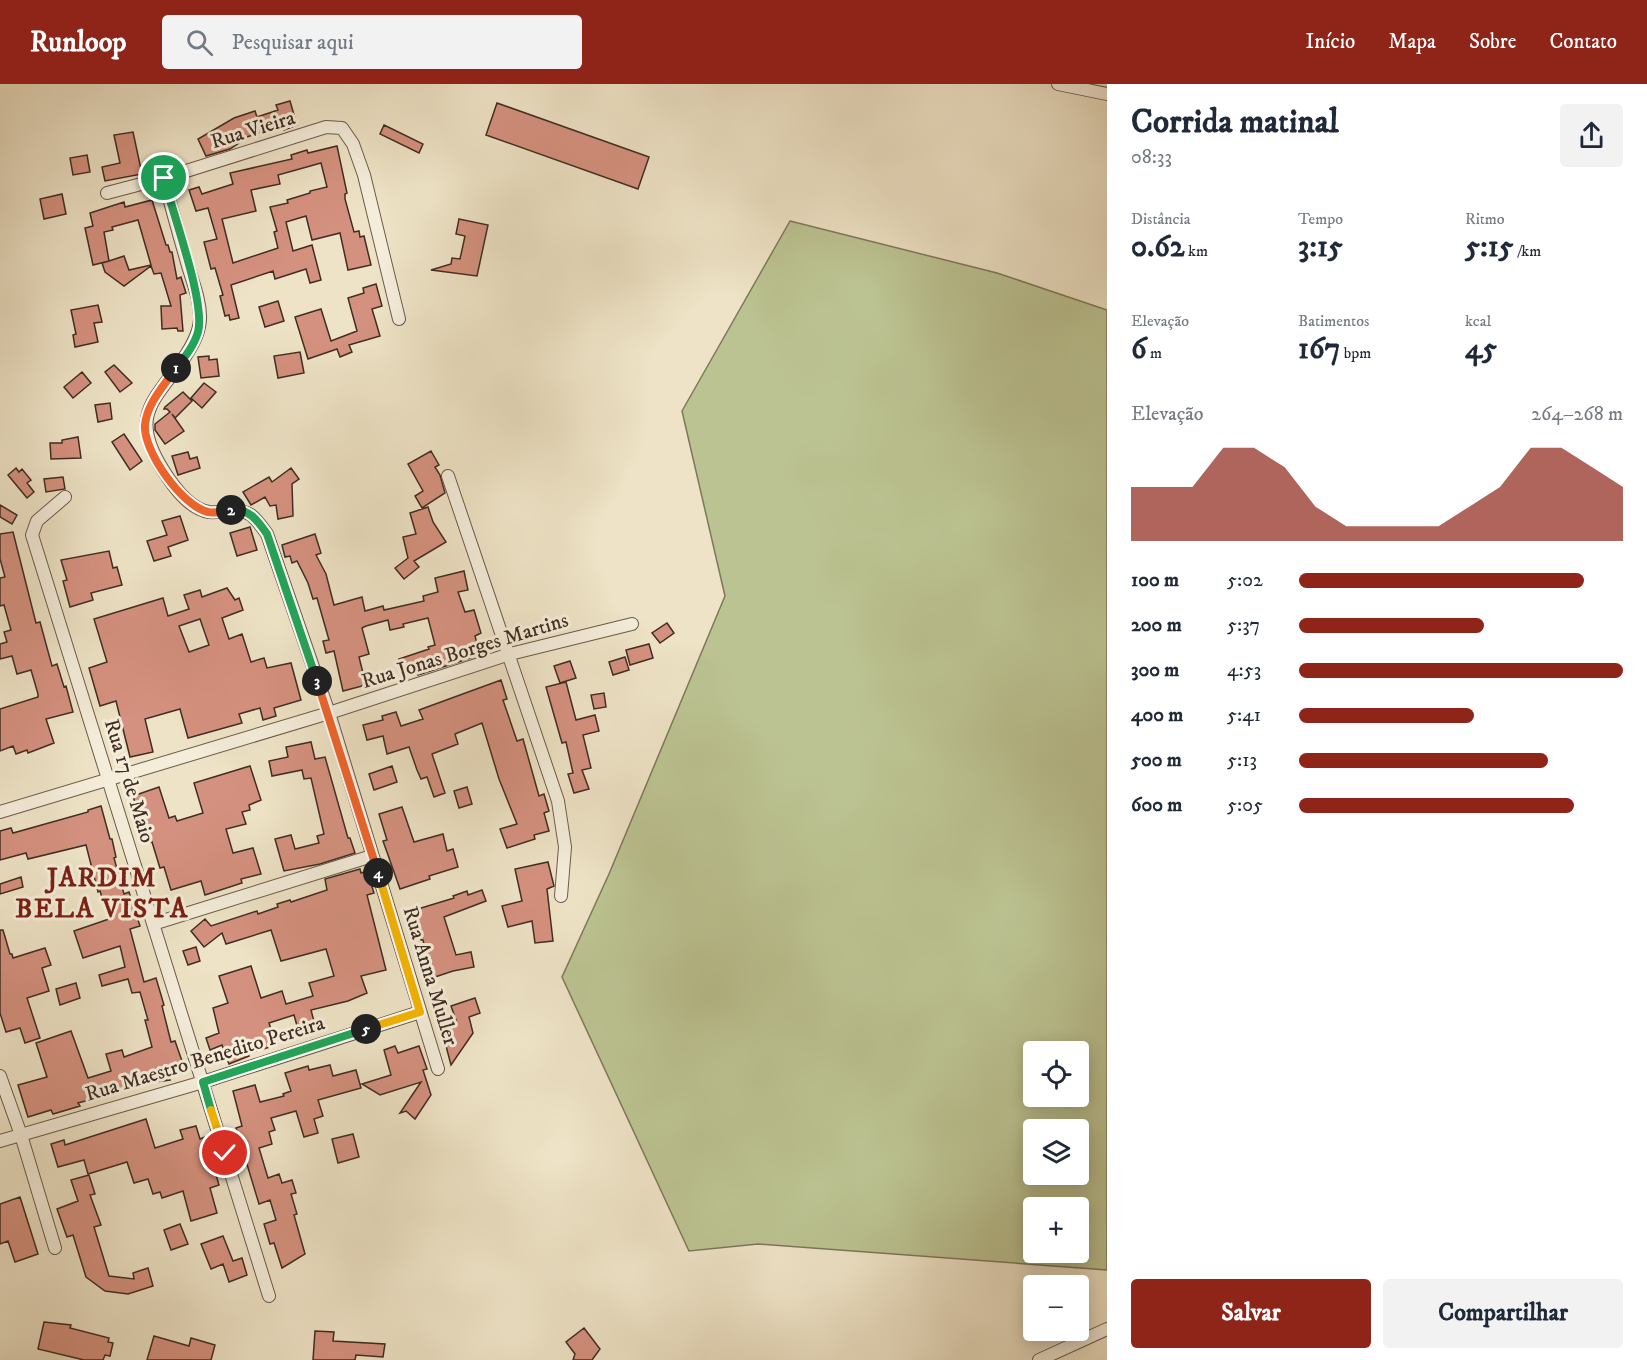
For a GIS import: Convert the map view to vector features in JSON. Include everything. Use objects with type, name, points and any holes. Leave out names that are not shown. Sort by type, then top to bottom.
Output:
[{"type":"street","points":[[1058,84],[1107,94]]},
{"type":"street","name":"Rua Vieira","points":[[107,193],[164,178],[326,127],[342,128],[353,144],[364,174],[399,319]]},
{"type":"street","name":"Rua Anna Muller","points":[[164,178],[196,295],[200,318],[198,334],[189,351],[148,408],[145,427],[150,447],[163,471],[181,495],[194,506],[209,513],[246,511],[267,534],[328,713],[438,1069]]},
{"type":"street","points":[[448,476],[558,801],[565,847],[561,896]]},
{"type":"street","name":"Rua 17 de Maio","points":[[65,497],[36,521],[32,535],[269,1296]]},
{"type":"street","name":"Rua Jonas Borges Martins","points":[[0,812],[328,713],[510,654],[632,624]]},
{"type":"street","points":[[153,924],[372,856]]},
{"type":"street","name":"Rua Maestro Benedito Pereira","points":[[0,1141],[203,1082],[420,1012]]},
{"type":"street","points":[[0,1076],[21,1135],[55,1248]]},
{"type":"street","points":[[1039,1360],[1107,1329]]},
{"type":"green space","points":[[790,221],[997,273],[1107,310],[1107,1270],[758,1244],[689,1251],[562,977],[609,874],[725,596],[682,411]]},
{"type":"building","points":[[290,101],[297,125],[284,130],[282,125],[241,139],[242,141],[230,149],[206,156],[198,139],[234,118],[255,111],[257,117],[278,110],[276,105]]},
{"type":"building","points":[[497,103],[649,157],[638,189],[486,135]]},
{"type":"building","points":[[384,125],[423,144],[419,153],[380,134]]},
{"type":"building","points":[[133,132],[142,174],[105,181],[102,167],[120,163],[114,135]]},
{"type":"building","points":[[337,146],[347,193],[345,199],[354,232],[359,231],[360,237],[364,236],[371,265],[348,270],[340,233],[312,240],[306,216],[286,222],[293,251],[312,245],[321,280],[310,283],[306,269],[275,279],[273,271],[231,285],[239,318],[230,320],[229,315],[225,316],[220,296],[223,295],[215,268],[211,269],[204,242],[217,239],[208,208],[196,211],[189,190],[199,187],[202,194],[233,184],[230,173],[292,159],[291,155],[307,150],[308,153]],"holes":[[[321,163],[327,187],[287,200],[288,203],[270,207],[277,231],[274,232],[278,248],[233,263],[222,219],[256,211],[251,190],[280,184],[278,175]]]},
{"type":"building","points":[[87,155],[90,172],[73,175],[70,158]]},
{"type":"building","points":[[62,194],[66,214],[44,219],[40,199]]},
{"type":"building","points":[[152,200],[166,245],[172,252],[177,279],[181,277],[186,293],[180,295],[183,331],[178,331],[177,328],[162,329],[161,306],[171,306],[161,273],[154,274],[151,266],[124,286],[105,272],[102,263],[109,261],[93,265],[85,228],[93,226],[90,213],[124,202],[125,207]],"holes":[[[138,220],[151,265],[129,270],[124,256],[109,261],[104,232],[113,230],[112,227]]]},
{"type":"building","points":[[459,219],[488,225],[477,276],[431,270],[451,264],[452,258],[460,259],[465,236],[456,234]]},
{"type":"building","points":[[376,284],[382,306],[372,309],[380,336],[349,345],[352,352],[340,357],[337,349],[308,359],[295,317],[321,309],[331,341],[357,331],[348,298],[364,293],[363,288]]},
{"type":"building","points":[[278,301],[284,321],[265,327],[259,307]]},
{"type":"building","points":[[98,305],[102,322],[94,323],[98,342],[75,347],[73,335],[76,334],[71,310]]},
{"type":"building","points":[[300,352],[304,373],[278,378],[274,356]]},
{"type":"building","points":[[209,356],[209,360],[217,359],[219,376],[201,378],[198,357]]},
{"type":"building","points":[[114,365],[132,383],[120,392],[105,372]]},
{"type":"building","points":[[82,372],[91,383],[73,398],[64,387]]},
{"type":"building","points":[[204,383],[216,392],[202,408],[191,398]]},
{"type":"building","points":[[183,392],[192,401],[175,418],[172,414],[184,431],[165,444],[155,430],[155,424],[170,412],[164,409],[165,407]]},
{"type":"building","points":[[110,403],[112,419],[98,422],[95,405]]},
{"type":"building","points":[[124,434],[142,461],[130,470],[112,442]]},
{"type":"building","points":[[78,437],[81,458],[51,459],[50,443],[62,443],[62,440]]},
{"type":"building","points":[[431,451],[439,465],[435,467],[445,493],[422,508],[415,496],[423,491],[408,464]]},
{"type":"building","points":[[188,452],[190,459],[197,457],[200,468],[178,475],[172,456]]},
{"type":"building","points":[[16,468],[19,472],[22,469],[31,480],[27,483],[34,492],[27,498],[8,475]]},
{"type":"building","points":[[291,468],[299,479],[292,484],[293,516],[278,519],[276,505],[270,506],[265,497],[251,505],[243,492],[269,477],[272,482]]},
{"type":"building","points":[[63,477],[65,489],[46,492],[44,479]]},
{"type":"building","points":[[0,505],[17,515],[12,524],[0,517]]},
{"type":"building","points":[[428,507],[433,522],[446,542],[414,561],[419,567],[404,579],[395,568],[408,558],[403,537],[416,534],[410,513]]},
{"type":"building","points":[[180,516],[188,540],[168,547],[171,556],[154,561],[147,541],[167,535],[162,521]]},
{"type":"building","points":[[250,527],[257,550],[237,556],[230,533]]},
{"type":"building","points":[[13,532],[36,623],[40,622],[52,666],[57,664],[73,712],[46,719],[54,743],[28,753],[27,750],[16,754],[13,746],[0,751],[0,709],[38,697],[38,694],[31,670],[17,674],[12,656],[0,659],[0,644],[7,642],[4,632],[11,630],[4,605],[0,606],[0,578],[5,577],[0,559],[0,534]]},
{"type":"building","points":[[315,534],[321,553],[316,555],[326,574],[334,605],[362,597],[365,611],[383,606],[384,610],[424,601],[423,596],[438,592],[435,578],[464,571],[468,590],[458,592],[465,612],[474,610],[481,633],[475,636],[480,655],[418,675],[417,671],[404,675],[399,659],[435,645],[428,618],[403,624],[404,627],[390,630],[388,620],[362,628],[369,654],[359,657],[366,685],[343,691],[334,651],[326,653],[323,641],[329,640],[317,598],[313,599],[297,561],[292,563],[290,556],[285,557],[282,545]]},
{"type":"building","points":[[109,551],[113,568],[117,567],[122,585],[91,593],[93,600],[70,607],[63,581],[67,580],[61,560]]},
{"type":"building","points":[[227,588],[235,600],[239,598],[243,610],[222,618],[229,639],[242,634],[251,662],[264,658],[267,668],[291,663],[301,700],[274,708],[276,716],[263,720],[260,708],[239,714],[242,723],[188,738],[180,709],[145,719],[153,752],[130,757],[116,701],[100,706],[89,668],[107,662],[94,619],[163,598],[168,616],[189,609],[184,595],[200,590],[202,597]],"holes":[[[200,619],[209,645],[189,652],[179,626]]]},
{"type":"building","points":[[667,623],[674,633],[660,643],[652,633]]},
{"type":"building","points":[[649,644],[653,658],[630,665],[626,650]]},
{"type":"building","points":[[625,657],[629,670],[613,675],[609,662]]},
{"type":"building","points":[[570,661],[576,678],[560,683],[554,666]]},
{"type":"building","points":[[501,680],[507,699],[503,700],[517,741],[523,739],[539,796],[544,794],[549,811],[544,813],[549,831],[534,835],[535,839],[507,848],[500,829],[517,824],[499,779],[482,723],[455,734],[458,744],[432,754],[445,793],[434,797],[427,777],[421,779],[409,747],[387,754],[383,736],[367,740],[363,725],[383,720],[382,716],[396,712],[401,726],[423,719],[419,710]]},
{"type":"building","points":[[566,682],[576,720],[595,715],[599,731],[583,735],[591,768],[582,770],[589,789],[574,793],[568,774],[573,773],[566,742],[562,743],[546,687]]},
{"type":"building","points":[[604,693],[606,707],[594,709],[591,695]]},
{"type":"building","points":[[311,742],[315,759],[325,757],[348,838],[350,838],[355,853],[320,864],[284,871],[275,839],[291,835],[295,849],[319,843],[317,836],[324,834],[311,778],[304,779],[302,770],[272,776],[269,761],[288,757],[286,747]]},
{"type":"building","points":[[250,766],[261,800],[249,805],[250,810],[242,812],[246,824],[226,829],[233,853],[253,848],[261,874],[241,879],[242,883],[205,895],[201,881],[171,890],[164,867],[160,868],[152,842],[144,844],[141,832],[144,831],[133,796],[159,787],[169,818],[175,816],[177,821],[203,813],[194,783]]},
{"type":"building","points":[[392,766],[397,782],[374,790],[369,774]]},
{"type":"building","points":[[467,787],[472,804],[459,808],[454,791]]},
{"type":"building","points":[[101,806],[110,839],[112,839],[116,857],[114,858],[124,894],[129,892],[140,926],[130,929],[144,982],[156,978],[171,1042],[175,1041],[182,1061],[167,1066],[170,1080],[154,1082],[78,1103],[80,1106],[53,1114],[51,1110],[28,1117],[18,1085],[47,1077],[36,1043],[71,1031],[88,1078],[111,1071],[106,1054],[122,1050],[124,1057],[152,1047],[145,1020],[148,1020],[140,992],[132,993],[128,979],[102,986],[99,975],[125,967],[120,946],[83,958],[74,931],[109,919],[100,891],[98,892],[86,845],[28,859],[26,853],[0,860],[0,831],[11,828],[13,833],[88,812],[88,810]]},
{"type":"building","points":[[402,807],[414,842],[443,834],[447,851],[453,849],[458,867],[429,876],[430,879],[400,889],[383,841],[387,840],[379,814]]},
{"type":"building","points":[[548,862],[554,886],[547,889],[553,941],[535,943],[532,921],[508,927],[502,906],[522,901],[515,869]]},
{"type":"building","points":[[360,869],[361,873],[367,871],[374,893],[367,895],[386,970],[361,976],[367,993],[348,1001],[311,1010],[316,1029],[299,1033],[294,1015],[269,1023],[276,1045],[248,1054],[249,1056],[229,1064],[222,1045],[210,1050],[206,1038],[219,1033],[213,1008],[228,1003],[219,976],[251,966],[261,998],[282,991],[286,1004],[313,996],[309,983],[334,976],[326,949],[281,961],[271,930],[226,944],[222,933],[204,947],[191,931],[205,919],[211,926],[257,911],[258,914],[278,907],[277,904],[290,900],[291,902],[327,890],[325,879]]},
{"type":"building","points":[[21,877],[23,887],[0,894],[0,884]]},
{"type":"building","points":[[482,890],[486,901],[444,917],[456,955],[471,952],[474,967],[432,978],[423,940],[416,926],[412,927],[408,912],[454,898],[453,896],[467,891],[468,895]]},
{"type":"building","points":[[0,930],[3,930],[13,958],[45,948],[51,965],[42,968],[49,991],[27,998],[40,1038],[25,1043],[20,1028],[6,1032],[0,1013]]},
{"type":"building","points":[[196,947],[200,961],[188,965],[183,951]]},
{"type":"building","points":[[76,983],[80,998],[60,1005],[56,989]]},
{"type":"building","points":[[475,998],[480,1013],[469,1017],[473,1033],[451,1065],[441,1027],[457,1023],[451,1006]]},
{"type":"building","points":[[395,1046],[398,1053],[419,1046],[427,1069],[423,1070],[431,1095],[415,1119],[406,1111],[400,1113],[421,1082],[380,1095],[362,1084],[391,1075],[384,1050]]},
{"type":"building","points":[[330,1065],[333,1076],[356,1070],[361,1088],[318,1100],[323,1116],[314,1119],[318,1133],[304,1137],[296,1111],[271,1118],[275,1130],[269,1132],[272,1144],[259,1148],[268,1178],[279,1174],[282,1183],[292,1180],[296,1193],[291,1194],[297,1214],[294,1215],[305,1254],[282,1268],[274,1243],[270,1244],[264,1224],[276,1220],[270,1200],[259,1204],[236,1128],[242,1126],[233,1091],[255,1085],[260,1102],[284,1096],[283,1094],[291,1091],[285,1073],[308,1066],[309,1070]]},
{"type":"building","points":[[146,1119],[155,1148],[183,1139],[180,1130],[196,1126],[200,1139],[205,1137],[219,1185],[210,1188],[217,1213],[191,1221],[183,1191],[162,1198],[160,1192],[153,1194],[148,1179],[134,1183],[127,1162],[88,1174],[84,1160],[58,1167],[51,1144],[64,1140],[65,1145]]},
{"type":"building","points":[[353,1134],[359,1157],[338,1163],[332,1139]]},
{"type":"building","points":[[89,1175],[95,1194],[90,1195],[101,1225],[94,1227],[109,1276],[134,1279],[133,1273],[148,1268],[153,1286],[128,1294],[105,1291],[86,1277],[73,1235],[67,1237],[57,1209],[78,1201],[71,1180]]},
{"type":"building","points":[[20,1197],[38,1254],[15,1262],[8,1241],[0,1244],[0,1204]]},
{"type":"building","points":[[180,1224],[188,1244],[171,1250],[164,1230]]},
{"type":"building","points":[[223,1236],[233,1261],[242,1258],[247,1275],[229,1282],[223,1264],[211,1269],[201,1244]]},
{"type":"building","points":[[44,1322],[71,1325],[70,1328],[109,1338],[108,1342],[113,1343],[110,1356],[105,1355],[103,1360],[84,1360],[38,1349]]},
{"type":"building","points":[[584,1328],[600,1349],[592,1360],[573,1360],[575,1354],[566,1342]]},
{"type":"building","points":[[315,1331],[334,1332],[333,1341],[385,1344],[383,1357],[356,1355],[355,1360],[313,1360]]},
{"type":"building","points":[[154,1336],[189,1346],[191,1338],[215,1345],[211,1360],[147,1360]]},
{"type":"district","name":"JARDIM BELA VISTA","points":[[102,894]]},
{"type":"route","points":[[164,178],[196,295],[200,318],[198,334],[189,351],[148,408],[145,427],[150,447],[163,471],[181,495],[194,506],[209,513],[246,511],[267,534],[328,713],[420,1012],[203,1082],[225,1153]]}]
